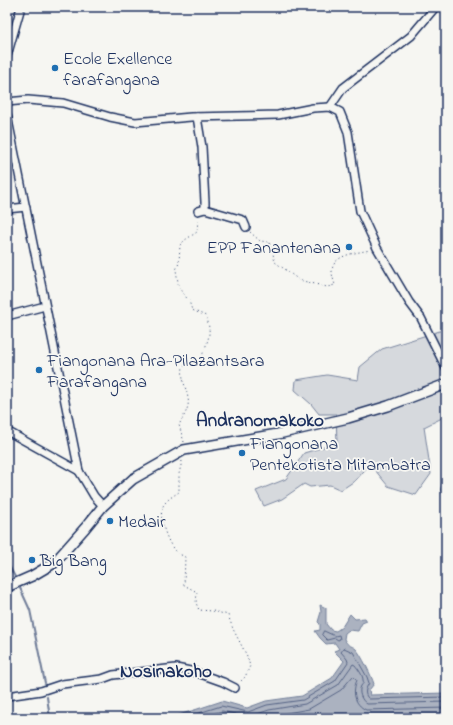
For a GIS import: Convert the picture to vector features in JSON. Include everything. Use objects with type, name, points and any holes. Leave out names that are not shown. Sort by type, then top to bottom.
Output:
[{"type":"street","points":[[7,56],[21,7]]},
{"type":"street","points":[[330,107],[343,88],[411,36],[433,10],[431,7]]},
{"type":"street","points":[[7,102],[28,100],[63,103],[110,117],[135,122],[197,117],[278,115],[313,108],[330,107],[340,112],[348,132],[360,211],[377,248],[409,302],[421,318],[446,368]]},
{"type":"street","points":[[7,115],[79,470],[94,496],[103,506]]},
{"type":"street","points":[[197,117],[202,147],[205,202],[201,210],[243,220],[246,227]]},
{"type":"street","points":[[7,209],[26,207]]},
{"type":"street","points":[[7,316],[46,306]]},
{"type":"street","points":[[7,587],[32,576],[54,563],[103,506],[133,479],[184,450],[278,434],[348,418],[388,406],[446,384]]},
{"type":"street","points":[[7,431],[79,470]]},
{"type":"street","points":[[7,696],[41,691],[62,684],[102,679],[113,675],[176,668],[195,672],[235,688]]},
{"type":"path","points":[[201,210],[197,232],[180,245],[179,263],[176,270],[179,288],[189,301],[192,310],[206,316],[209,324],[209,339],[201,359],[190,362],[183,368],[182,374],[188,400],[187,411],[179,425],[185,445],[179,474],[179,492],[170,498],[162,507],[161,514],[166,535],[177,553],[185,557],[184,585],[197,592],[196,603],[199,610],[213,611],[228,615],[233,629],[247,656],[250,666],[245,677],[235,688]]},
{"type":"path","points":[[246,227],[253,236],[260,240],[269,242],[275,262],[299,280],[327,287],[335,285],[332,272],[338,260],[346,255],[377,248]]},
{"type":"shaded area","points":[[446,329],[446,416],[424,427],[431,474],[416,495],[388,486],[370,464],[356,480],[341,490],[330,485],[310,487],[304,484],[282,499],[264,506],[256,491],[286,479],[304,453],[337,443],[336,414],[319,414],[311,404],[295,390],[296,380],[327,375],[358,380],[360,367],[382,349]]},
{"type":"water","points":[[320,605],[326,608],[326,624],[331,630],[336,631],[342,627],[350,614],[355,619],[365,618],[367,621],[362,623],[358,631],[349,630],[345,633],[344,639],[348,645],[356,649],[369,671],[374,684],[369,690],[370,695],[446,693],[446,718],[170,718],[222,701],[247,708],[266,701],[302,696],[332,678],[344,661],[334,651],[339,649],[335,643],[326,644],[315,631],[320,630],[320,624],[318,622],[321,612]]},
{"type":"waterway","points":[[446,441],[443,445],[445,474],[441,490],[446,498]]},
{"type":"waterway","points":[[7,562],[15,577]]},
{"type":"waterway","points":[[446,562],[444,569],[446,574]]},
{"type":"waterway","points":[[20,588],[30,610],[45,683]]},
{"type":"waterway","points":[[47,697],[50,718]]},
{"type":"place","name":"Ecole Exellence farafangana","points":[[55,68]]},
{"type":"place","name":"EPP Fanantenana","points":[[349,247]]},
{"type":"place","name":"Fiangonana Ara-Pilazantsara Farafangana","points":[[39,370]]},
{"type":"place","name":"Fiangonana Pentekotista Mitambatra","points":[[242,453]]},
{"type":"place","name":"Medair","points":[[110,521]]},
{"type":"place","name":"Big Bang","points":[[32,560]]},
{"type":"district","name":"Andranomakoko","points":[[260,419]]},
{"type":"district","name":"Nosinakoho","points":[[166,670]]}]
